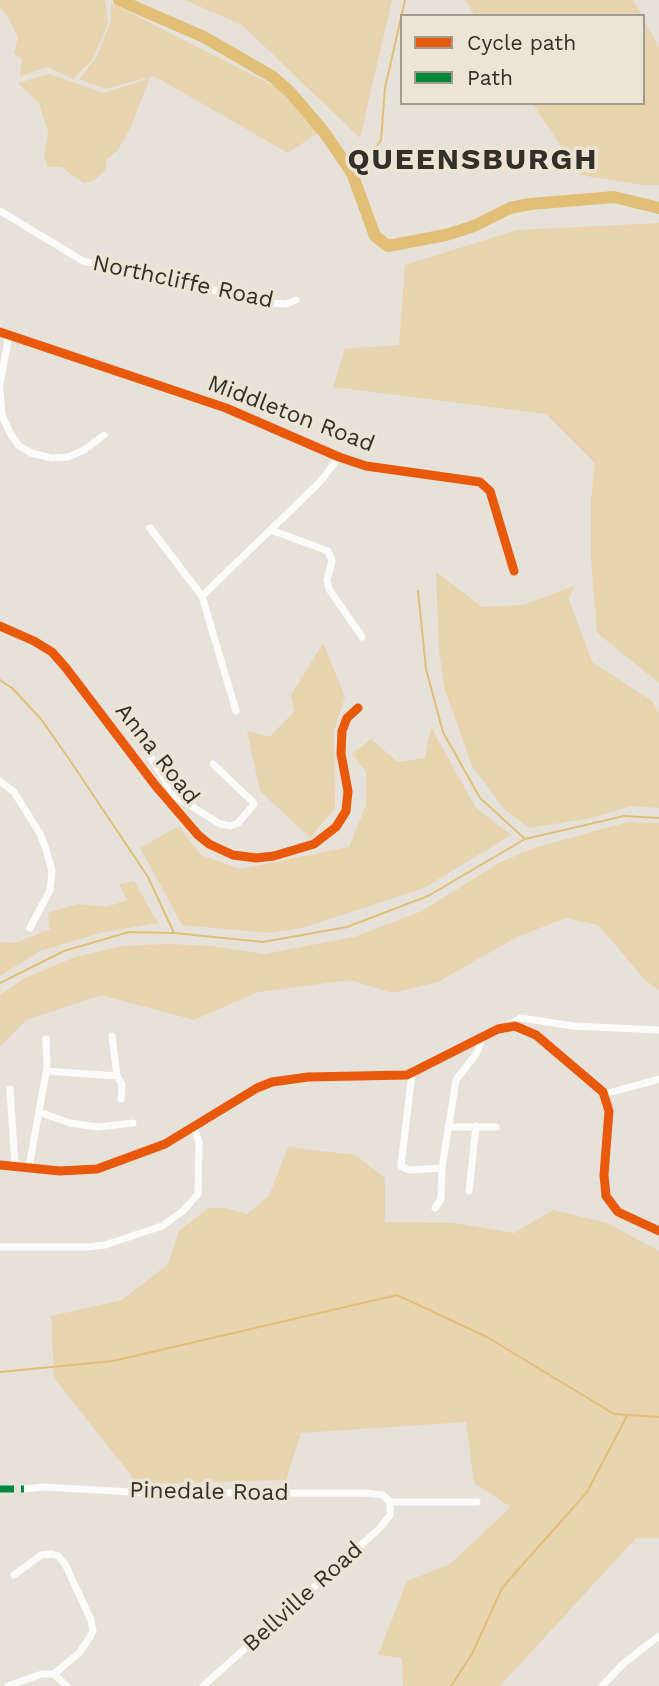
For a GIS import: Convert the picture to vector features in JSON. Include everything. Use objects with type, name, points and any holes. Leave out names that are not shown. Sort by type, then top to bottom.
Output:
[{"type":"street","name":"Northcliffe Road","points":[[0,211],[83,261],[272,303],[286,304],[296,300]]},
{"type":"street","name":"Middleton Road","points":[[0,332],[226,408],[339,457],[370,467],[484,484],[492,497],[514,571]]},
{"type":"street","points":[[0,384],[9,335]]},
{"type":"street","points":[[0,389],[2,415],[9,431],[19,445],[31,453],[52,458],[68,457],[84,450],[104,435]]},
{"type":"street","points":[[202,596],[320,482],[339,457]]},
{"type":"street","points":[[150,528],[202,596],[236,711]]},
{"type":"street","points":[[271,530],[328,551],[332,561],[327,580],[329,589],[362,637]]},
{"type":"street","name":"Anna Road","points":[[0,626],[52,652],[171,797],[203,841],[233,855],[267,858],[305,847],[329,834],[340,822],[346,811],[348,792],[341,741],[348,718],[358,708]]},
{"type":"street","points":[[141,733],[171,797],[220,824],[238,823],[254,804],[213,764]]},
{"type":"street","points":[[0,781],[14,792],[39,832],[52,871],[50,890],[30,928]]},
{"type":"street","points":[[0,1165],[71,1172],[97,1169],[154,1149],[257,1088],[272,1082],[308,1077],[396,1076],[412,1073],[516,1019],[573,1026],[659,1030]]},
{"type":"street","points":[[507,1025],[520,1027],[536,1035],[605,1094],[609,1111],[604,1175],[606,1196],[618,1212],[659,1231]]},
{"type":"street","points":[[112,1036],[117,1076],[121,1084],[121,1099]]},
{"type":"street","points":[[435,1209],[441,1199],[442,1168],[456,1080],[476,1054],[483,1037]]},
{"type":"street","points":[[29,1167],[46,1071],[46,1038]]},
{"type":"street","points":[[46,1071],[117,1076]]},
{"type":"street","points":[[412,1073],[401,1166],[409,1170],[442,1168]]},
{"type":"street","points":[[605,1094],[659,1079]]},
{"type":"street","points":[[10,1089],[15,1166]]},
{"type":"street","points":[[38,1112],[70,1123],[98,1127],[133,1123]]},
{"type":"street","points":[[469,1191],[476,1126]]},
{"type":"street","points":[[448,1127],[496,1126]]},
{"type":"street","points":[[0,1247],[105,1245],[162,1226],[183,1211],[198,1194],[199,1142],[194,1127]]},
{"type":"street","name":"Pinedale Road","points":[[24,1489],[150,1493],[365,1493],[383,1494],[390,1502],[477,1503]]},
{"type":"street","name":"Bellville Road","points":[[203,1686],[380,1528],[390,1515],[390,1502]]},
{"type":"street","points":[[8,1686],[42,1674],[54,1674],[79,1653],[93,1631],[91,1620],[65,1564],[58,1556],[41,1555],[14,1575]]},
{"type":"street","points":[[602,1686],[624,1663],[659,1636]]},
{"type":"street","points":[[54,1674],[67,1686]]},
{"type":"shaded area","points":[[0,0],[105,0],[108,24],[92,60],[73,79],[48,67],[20,76],[22,58],[14,54],[18,37],[6,13],[0,8]]},
{"type":"shaded area","points":[[185,0],[392,0],[360,138],[242,25]]},
{"type":"shaded area","points":[[465,0],[633,0],[641,14],[474,14]]},
{"type":"shaded area","points":[[111,3],[278,88],[319,132],[288,153],[154,76],[105,89],[79,79],[96,58],[111,21]]},
{"type":"shaded area","points":[[645,22],[659,47],[659,185],[580,175],[533,105],[645,105]]},
{"type":"shaded area","points":[[49,74],[104,93],[150,78],[130,129],[117,151],[107,159],[105,171],[93,181],[84,183],[61,167],[48,167],[44,156],[48,132],[39,103],[18,83]]},
{"type":"shaded area","points":[[659,223],[659,683],[597,633],[591,560],[591,500],[595,463],[546,414],[333,387],[345,349],[399,345],[405,265],[517,230]]},
{"type":"shaded area","points":[[436,572],[482,607],[523,605],[574,586],[569,599],[592,662],[652,701],[659,713],[659,808],[630,806],[592,818],[529,828],[505,810],[472,766],[445,690],[439,651]]},
{"type":"shaded area","points":[[323,643],[345,697],[334,731],[335,808],[310,838],[260,791],[247,731],[269,737],[294,712],[291,695]]},
{"type":"shaded area","points":[[431,727],[476,808],[511,835],[424,888],[302,928],[270,933],[182,925],[140,848],[179,826],[201,855],[240,869],[349,847],[366,805],[366,772],[352,754],[371,739],[398,762],[425,758]]},
{"type":"shaded area","points":[[628,822],[659,823],[659,990],[645,980],[598,925],[566,918],[517,937],[438,982],[392,993],[350,980],[258,992],[194,1020],[101,995],[26,1020],[0,1047],[0,995],[25,978],[75,957],[122,946],[166,944],[212,946],[264,954],[354,937],[422,911],[499,863],[534,848]]},
{"type":"shaded area","points":[[134,881],[158,923],[100,933],[40,951],[0,976],[0,942],[15,943],[50,929],[48,913],[77,904],[107,907],[127,900],[119,884]]},
{"type":"shaded area","points":[[288,1147],[355,1155],[385,1178],[385,1222],[454,1223],[514,1233],[553,1210],[607,1223],[659,1251],[659,1538],[636,1538],[500,1686],[403,1686],[402,1658],[378,1655],[407,1581],[450,1564],[511,1507],[474,1483],[466,1422],[301,1433],[286,1480],[138,1484],[54,1378],[51,1316],[122,1300],[168,1264],[179,1231],[208,1208],[225,1208],[247,1214],[269,1196]]},
{"type":"waterway","points":[[119,0],[204,37],[273,77],[290,92],[324,132],[352,173],[375,236],[388,246],[446,235],[474,226],[510,208],[530,204],[614,197],[659,208]]},
{"type":"waterway","points":[[402,14],[405,0]]},
{"type":"waterway","points":[[355,179],[381,140],[385,88],[400,22]]},
{"type":"waterway","points":[[418,591],[426,669],[443,732],[480,798],[524,838]]},
{"type":"waterway","points":[[0,680],[12,688],[41,719],[69,759],[148,877],[174,933]]},
{"type":"waterway","points":[[0,983],[64,951],[129,932],[174,933],[263,942],[347,927],[428,896],[525,839],[624,816],[659,818]]},
{"type":"waterway","points":[[0,1372],[113,1361],[397,1295],[487,1337],[614,1414],[659,1417]]},
{"type":"waterway","points":[[451,1686],[472,1654],[502,1588],[587,1492],[627,1416]]},
{"type":"marked path","points":[[0,1489],[24,1489]]},
{"type":"cycle path","points":[[0,332],[226,408],[366,466],[480,482],[490,491],[514,571]]},
{"type":"cycle path","points":[[0,626],[52,652],[155,785],[198,835],[209,844],[233,855],[256,858],[274,856],[314,844],[336,827],[346,811],[348,791],[341,754],[342,731],[347,718],[358,708]]},
{"type":"cycle path","points":[[0,1165],[60,1171],[97,1169],[165,1144],[257,1088],[272,1082],[308,1077],[407,1075],[498,1029],[515,1026],[536,1035],[603,1092],[609,1111],[604,1175],[606,1196],[618,1212],[659,1231]]},
{"type":"district","name":"QUEENSBURGH","points":[[473,160]]}]
